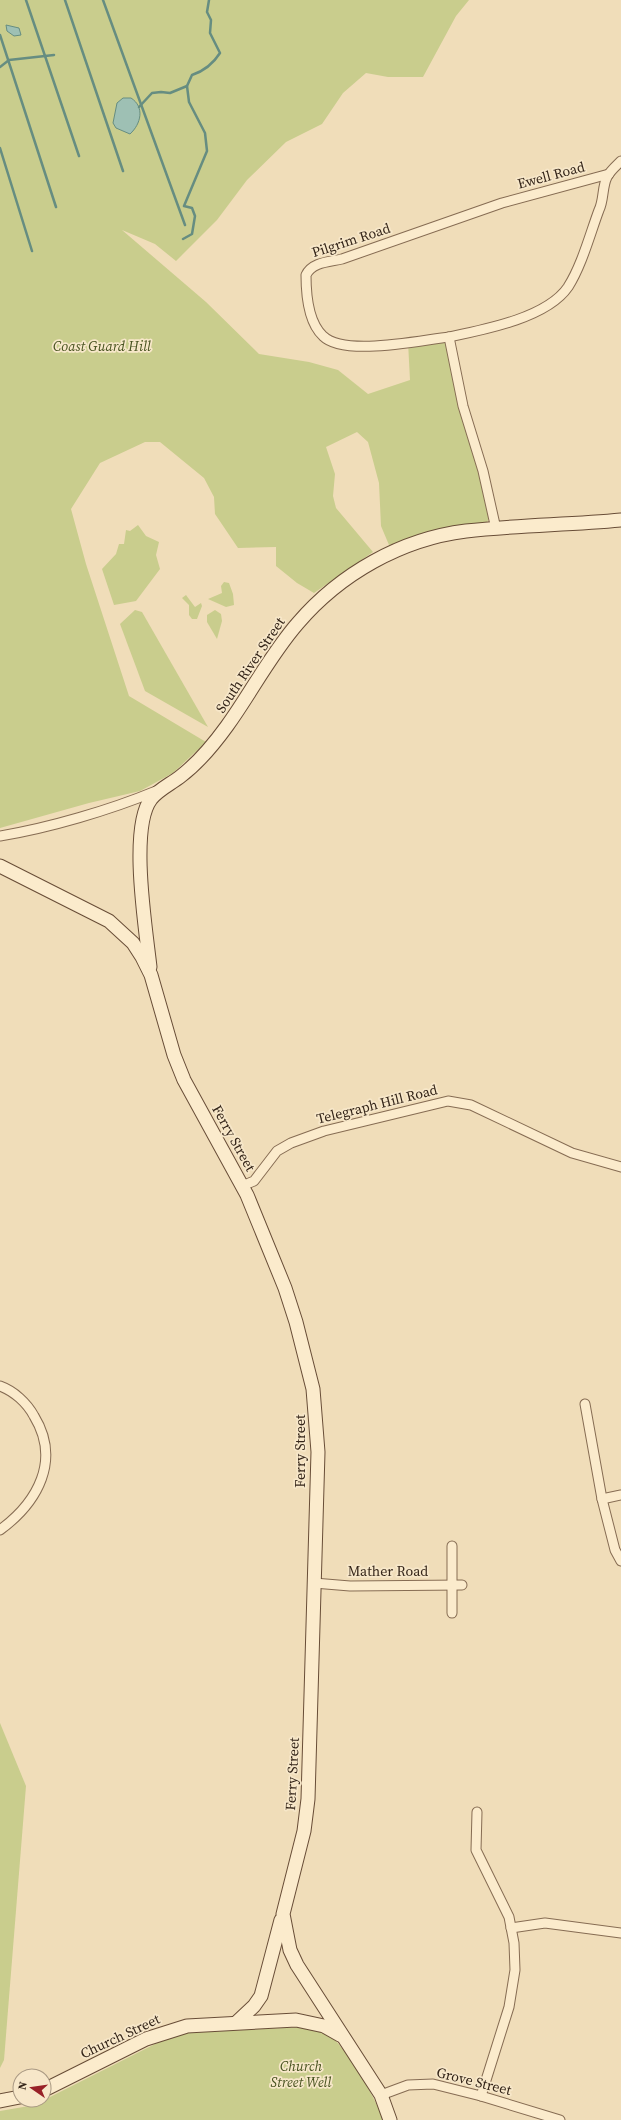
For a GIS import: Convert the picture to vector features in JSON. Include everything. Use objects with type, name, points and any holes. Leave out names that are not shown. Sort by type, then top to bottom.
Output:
[{"type":"street","name":"Pilgrim Road","points":[[501,204],[342,259],[312,267],[306,275],[309,310],[322,336],[328,340],[351,346],[378,346],[449,337],[470,333],[522,317],[551,303],[560,296],[567,287],[577,267],[603,202],[607,178],[621,161]]},
{"type":"street","name":"Ewell Road","points":[[501,204],[609,174]]},
{"type":"street","points":[[449,337],[463,406],[483,471],[496,529]]},
{"type":"street","name":"South River Street","points":[[0,836],[20,833],[110,807],[155,791],[181,776],[213,745],[240,709],[281,645],[297,624],[323,596],[342,582],[381,558],[414,544],[465,531],[621,520]]},
{"type":"street","name":"South River Street","points":[[151,975],[140,864],[140,840],[150,801],[166,786]]},
{"type":"street","name":"Ferry Street","points":[[0,866],[109,921],[133,943],[151,975],[174,1055],[184,1080],[242,1186],[261,1226],[285,1288],[296,1322],[313,1389],[318,1452],[308,1799],[304,1831],[282,1914],[290,1950],[297,1965],[381,2095],[390,2120]]},
{"type":"street","name":"Telegraph Hill Road","points":[[242,1186],[254,1181],[277,1151],[291,1143],[324,1131],[448,1101],[471,1105],[572,1154],[621,1167]]},
{"type":"street","points":[[0,1386],[17,1396],[31,1410],[39,1424],[45,1443],[46,1461],[41,1482],[32,1500],[0,1530]]},
{"type":"street","points":[[585,1404],[602,1499],[615,1550],[621,1560]]},
{"type":"street","points":[[602,1499],[621,1495]]},
{"type":"street","points":[[452,1546],[452,1613]]},
{"type":"street","name":"Mather Road","points":[[314,1583],[350,1586],[462,1585]]},
{"type":"street","points":[[477,1812],[476,1850],[500,1896],[509,1917],[514,1943],[515,1970],[512,1994],[482,2096]]},
{"type":"street","points":[[237,2022],[254,2006],[261,1996],[282,1914]]},
{"type":"street","points":[[511,1928],[545,1923],[621,1933]]},
{"type":"street","name":"Church Street","points":[[52,2086],[160,2033],[187,2026],[237,2022],[296,2020],[310,2021],[332,2029],[343,2037]]},
{"type":"street","name":"Grove Street","points":[[381,2095],[408,2085],[422,2083],[443,2086],[482,2096],[560,2120]]},
{"type":"street","points":[[0,2101],[12,2099]]},
{"type":"green space","name":"Coast Guard Hill","points":[[0,0],[469,0],[456,16],[423,77],[388,77],[366,73],[343,93],[322,124],[286,142],[247,180],[217,220],[176,261],[155,244],[122,230],[206,302],[259,354],[309,362],[338,370],[368,394],[410,380],[408,342],[449,337],[492,514],[487,522],[451,528],[389,545],[381,526],[379,483],[368,442],[357,432],[326,447],[335,474],[333,496],[336,508],[373,552],[314,593],[297,583],[276,566],[276,547],[238,548],[215,514],[214,497],[204,478],[160,442],[145,442],[100,463],[71,509],[86,564],[129,696],[206,742],[173,773],[140,791],[89,803],[0,828]]},
{"type":"green space","points":[[138,525],[146,536],[159,542],[156,555],[160,569],[136,601],[114,605],[102,569],[116,554],[119,544],[124,544],[126,530],[130,531]]},
{"type":"green space","points":[[224,582],[229,583],[233,594],[234,605],[226,607],[208,599],[222,593],[221,586]]},
{"type":"green space","points":[[186,595],[195,607],[201,603],[202,606],[197,619],[192,619],[189,615],[189,605],[182,598]]},
{"type":"green space","points":[[135,610],[142,612],[208,727],[145,691],[120,624]]},
{"type":"green space","points":[[215,610],[221,614],[222,621],[217,639],[207,622],[207,615]]},
{"type":"green space","points":[[0,1723],[26,1786],[4,2060],[0,2068]]},
{"type":"green space","name":"Church Street Well","points":[[304,2027],[324,2031],[336,2041],[352,2062],[375,2100],[383,2120],[0,2120],[0,2111],[17,2108],[52,2108],[52,2096],[161,2041],[187,2033]]},
{"type":"water","points":[[6,25],[19,28],[21,35],[14,36],[7,31]]},
{"type":"water","points":[[123,98],[131,98],[138,106],[140,111],[139,121],[130,134],[116,128],[113,123],[117,103]]},
{"type":"waterway","points":[[26,0],[79,156]]},
{"type":"waterway","points":[[65,0],[123,171]]},
{"type":"waterway","points":[[103,0],[185,225]]},
{"type":"waterway","points":[[183,239],[192,234],[195,216],[192,208],[184,206],[207,151],[205,133],[189,102],[187,86],[192,75],[208,67],[220,53],[210,33],[211,20],[207,12],[209,0]]},
{"type":"waterway","points":[[0,35],[56,207]]},
{"type":"waterway","points":[[0,67],[9,60],[54,55]]},
{"type":"waterway","points":[[139,107],[152,93],[170,93],[187,86]]},
{"type":"waterway","points":[[0,148],[32,251]]}]
